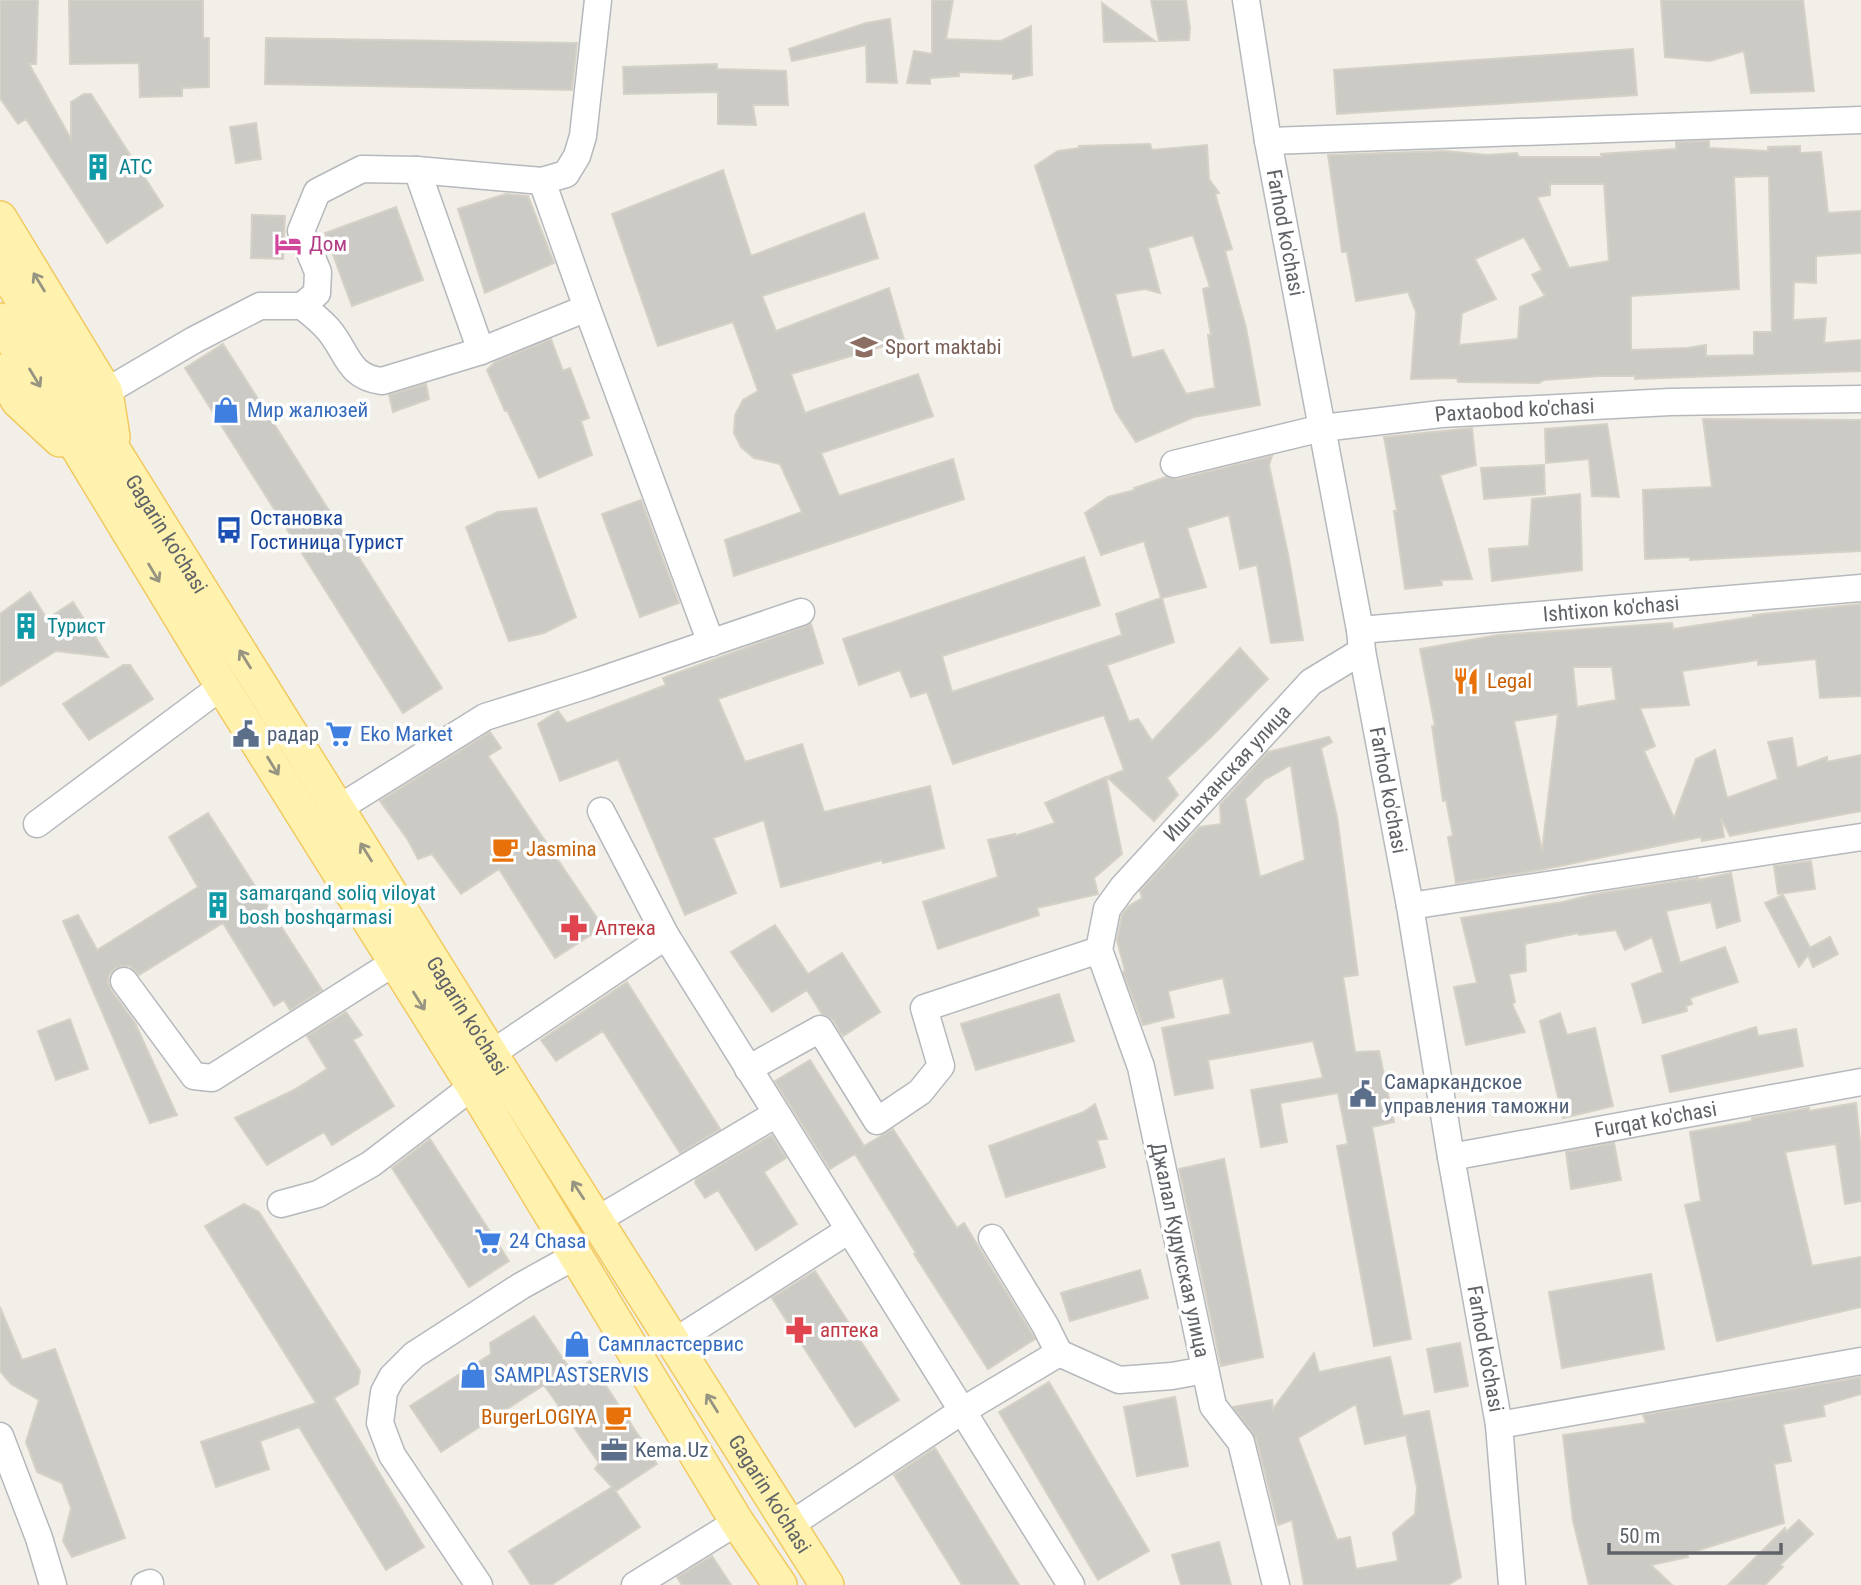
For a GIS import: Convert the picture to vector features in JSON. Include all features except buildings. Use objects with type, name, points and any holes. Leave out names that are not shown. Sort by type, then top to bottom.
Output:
[{"type":"main road","points":[[0,218],[95,398]]},
{"type":"main road","name":"Gagarin ko'chasi","points":[[0,263],[95,398],[103,460],[222,686],[473,1086],[737,1522],[780,1585]]},
{"type":"main road","name":"Gagarin ko'chasi","points":[[0,320],[103,460],[339,808],[491,1054],[827,1585]]},
{"type":"main road","points":[[0,371],[9,407],[103,460]]},
{"type":"street","points":[[95,398],[194,340],[260,306],[302,306],[317,293],[318,272],[301,231],[317,192],[362,169],[417,170],[542,181],[566,174],[580,146],[590,84],[598,0]]},
{"type":"street","name":"Farhod ko'chasi","points":[[1247,0],[1268,141],[1410,906],[1499,1424],[1512,1585]]},
{"type":"street","points":[[1268,141],[1861,120]]},
{"type":"street","points":[[417,170],[481,351]]},
{"type":"street","points":[[542,181],[711,643]]},
{"type":"street","points":[[302,306],[329,330],[356,371],[366,379],[382,381],[481,351],[587,308]]},
{"type":"street","name":"Paxtaobod ko'chasi","points":[[1174,464],[1322,428],[1441,414],[1670,402],[1861,399]]},
{"type":"street","name":"Ishtixon ko'chasi","points":[[1361,641],[1861,587]]},
{"type":"street","points":[[339,808],[485,717],[801,612]]},
{"type":"street","name":"Иштыханская улица","points":[[1099,950],[1107,909],[1123,887],[1311,682],[1361,641]]},
{"type":"street","points":[[37,824],[222,686]]},
{"type":"street","points":[[601,811],[666,936],[1071,1585]]},
{"type":"street","points":[[1410,906],[1861,837]]},
{"type":"street","points":[[491,1054],[666,936]]},
{"type":"street","points":[[748,1069],[820,1029],[877,1121],[920,1092],[941,1066],[924,1008],[1099,950]]},
{"type":"street","name":"Джалал Кудукская улица","points":[[1099,950],[1141,1067],[1213,1406],[1241,1441],[1276,1585]]},
{"type":"street","points":[[124,981],[194,1076],[212,1077],[395,962]]},
{"type":"street","name":"Furqat ko'chasi","points":[[1451,1157],[1861,1082]]},
{"type":"street","points":[[281,1204],[318,1194],[371,1164],[473,1086]]},
{"type":"street","points":[[597,1220],[776,1114]]},
{"type":"street","points":[[674,1342],[849,1230]]},
{"type":"street","points":[[992,1238],[1059,1353],[1119,1380],[1172,1376],[1205,1370]]},
{"type":"street","points":[[480,1585],[393,1455],[380,1423],[384,1392],[392,1377],[414,1354],[521,1286],[575,1256]]},
{"type":"street","points":[[790,1525],[962,1411],[1059,1353]]},
{"type":"street","points":[[1499,1424],[1861,1361]]},
{"type":"street","points":[[2,1445],[39,1538],[53,1585]]},
{"type":"street","points":[[635,1585],[737,1522]]},
{"type":"place","name":"ATC","points":[[98,167]]},
{"type":"place","name":"Дом","points":[[288,244]]},
{"type":"place","name":"Sport maktabi","points":[[864,347]]},
{"type":"place","name":"Мир жалюзей","points":[[226,410]]},
{"type":"place","name":"Остановка Гостиница Турист","points":[[229,530]]},
{"type":"place","name":"Турист","points":[[26,626]]},
{"type":"place","name":"Legal","points":[[1466,681]]},
{"type":"place","name":"радар","points":[[246,734]]},
{"type":"place","name":"Eko Market","points":[[339,734]]},
{"type":"place","name":"Jasmina","points":[[505,849]]},
{"type":"place","name":"samarqand soliq viloyat bosh boshqarmasi","points":[[218,905]]},
{"type":"place","name":"Аптека","points":[[574,928]]},
{"type":"place","name":"Самаркандское управления таможни","points":[[1363,1094]]},
{"type":"place","name":"24 Chasa","points":[[488,1241]]},
{"type":"place","name":"аптека","points":[[799,1330]]},
{"type":"place","name":"Сампластсервис","points":[[577,1344]]},
{"type":"place","name":"SAMPLASTSERVIS","points":[[473,1375]]},
{"type":"place","name":"BurgerLOGIYA","points":[[618,1417]]},
{"type":"place","name":"Kema.Uz","points":[[614,1450]]}]
